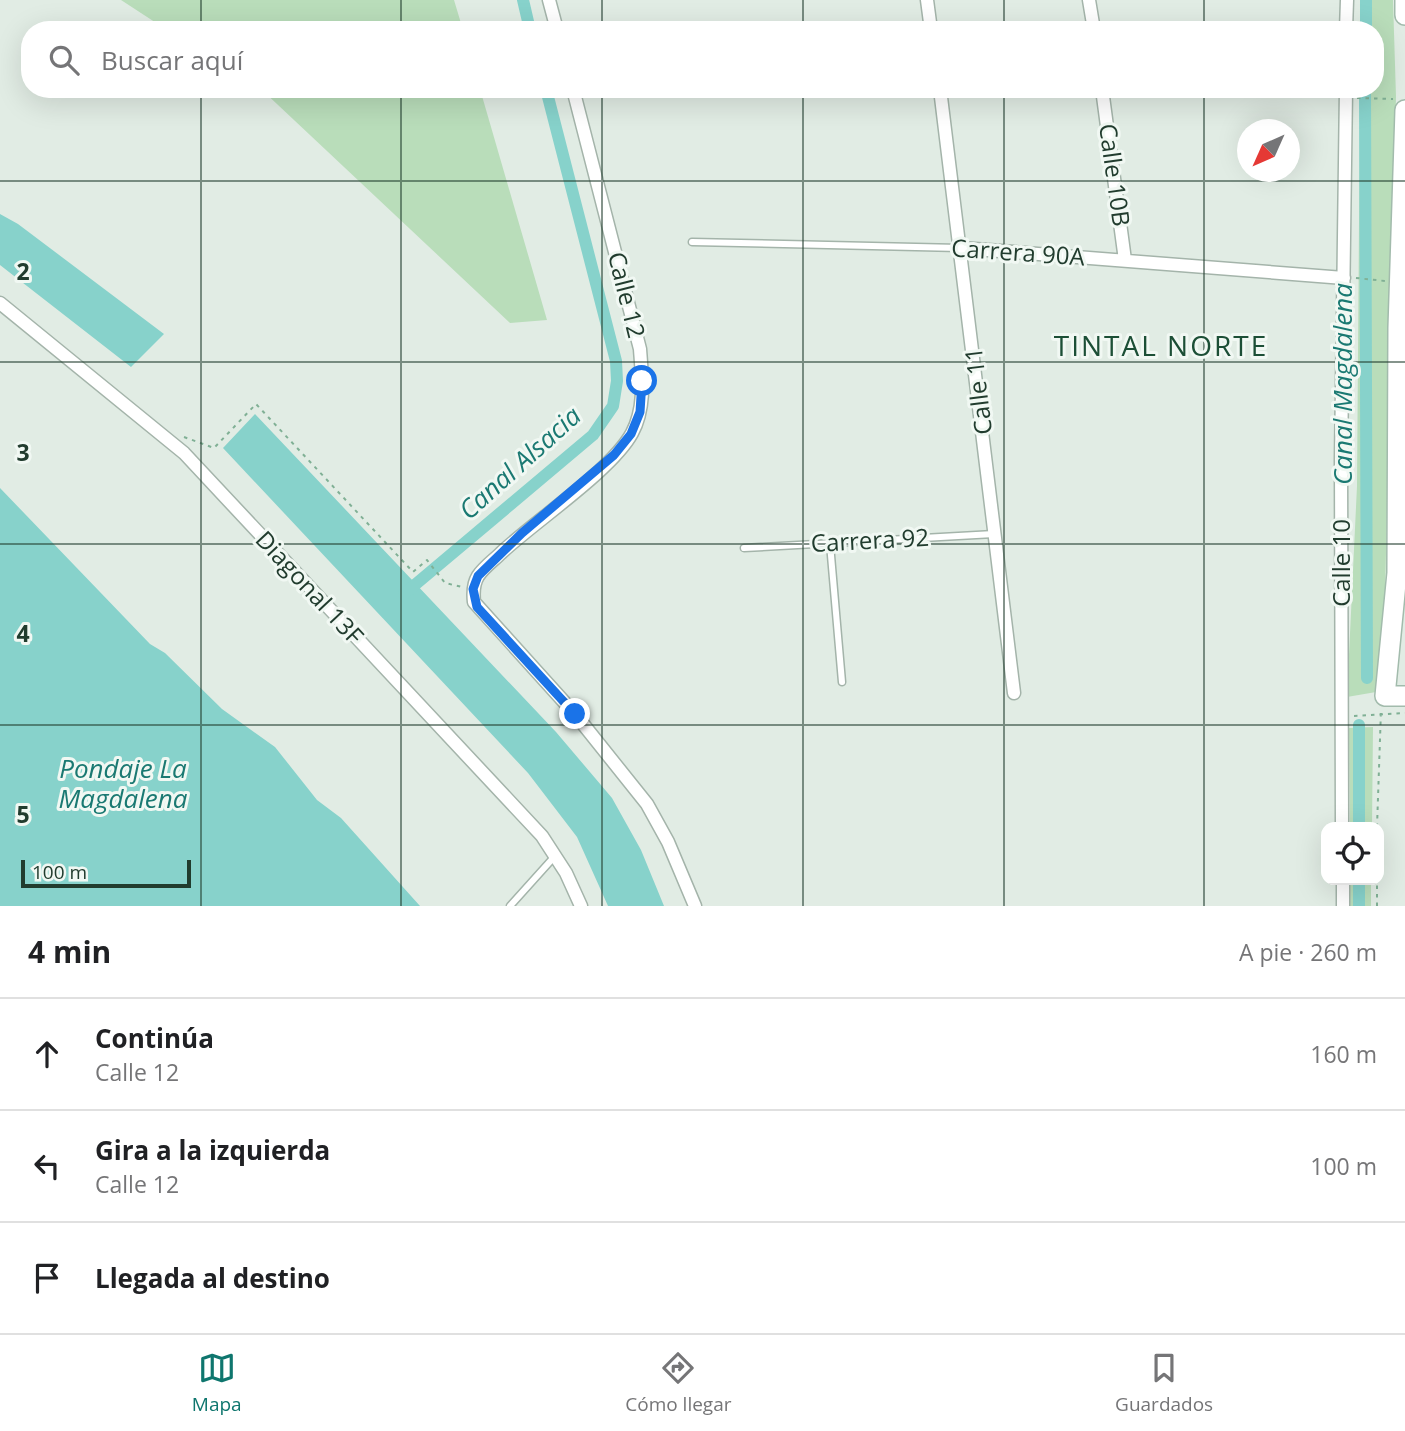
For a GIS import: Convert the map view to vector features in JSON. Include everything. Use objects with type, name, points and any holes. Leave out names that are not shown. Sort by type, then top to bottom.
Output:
[{"type":"street","points":[[550,0],[555,21]]},
{"type":"street","points":[[927,0],[930,21]]},
{"type":"street","points":[[1089,0],[1092,21]]},
{"type":"street","points":[[1346,21],[1347,0]]},
{"type":"street","points":[[1405,0],[1405,15]]},
{"type":"street","name":"Calle 12","points":[[473,589],[478,576],[522,533],[614,455],[631,434],[640,412],[640,349],[575,98]]},
{"type":"street","name":"Calle 11","points":[[941,98],[962,248],[1014,694]]},
{"type":"street","name":"Calle 10B","points":[[1103,98],[1125,260]]},
{"type":"street","name":"Calle 10","points":[[1342,822],[1346,98]]},
{"type":"street","points":[[1400,104],[1402,328],[1397,573],[1382,705],[1405,696]]},
{"type":"street","name":"Carrera 90A","points":[[962,248],[1344,278]]},
{"type":"street","name":"Diagonal 13F","points":[[0,303],[184,453],[511,800],[555,856],[581,906]]},
{"type":"street","points":[[473,589],[477,607],[575,714],[646,804],[668,842],[695,906]]},
{"type":"street","points":[[1343,885],[1343,906]]},
{"type":"lane","name":"Carrera 90A","points":[[692,242],[962,248]]},
{"type":"lane","name":"Carrera 92","points":[[744,548],[995,534]]},
{"type":"lane","points":[[830,544],[842,682]]},
{"type":"lane","points":[[510,906],[555,856]]},
{"type":"path","points":[[1362,98],[1400,104]]},
{"type":"path","points":[[1358,279],[1374,280]]},
{"type":"path","points":[[176,433],[214,448],[256,404],[413,572],[427,560],[445,583],[473,589]]},
{"type":"path","points":[[1377,822],[1382,705]]},
{"type":"path","points":[[1341,717],[1382,705],[1405,713]]},
{"type":"path","points":[[1377,885],[1377,906]]},
{"type":"green space","points":[[121,0],[454,0],[460,21],[153,21]]},
{"type":"green space","points":[[1361,0],[1393,0],[1396,97],[1385,598],[1376,692],[1347,697],[1357,486],[1360,98],[1384,98],[1384,21],[1361,21]]},
{"type":"green space","points":[[271,98],[483,98],[547,320],[510,323]]},
{"type":"green space","points":[[1373,727],[1372,822],[1350,822],[1349,728]]},
{"type":"green space","points":[[1350,885],[1371,885],[1371,906],[1350,906]]},
{"type":"water","points":[[0,214],[18,224],[164,334],[131,367],[0,265]]},
{"type":"water","points":[[255,414],[556,732],[612,798],[641,850],[664,906],[608,906],[577,837],[528,773],[223,448]]},
{"type":"water","name":"Pondaje La Magdalena","points":[[0,488],[150,644],[165,653],[222,709],[275,747],[317,800],[341,818],[420,906],[0,906]]},
{"type":"waterway","name":"Canal Alsacia","points":[[523,0],[528,21]]},
{"type":"waterway","name":"Canal Magdalena","points":[[1366,0],[1366,21]]},
{"type":"waterway","name":"Canal Alsacia","points":[[404,594],[593,435],[613,406],[617,381],[616,361],[548,98]]},
{"type":"waterway","name":"Canal Magdalena","points":[[1365,98],[1367,678]]},
{"type":"waterway","name":"Canal Magdalena","points":[[1359,725],[1359,822]]},
{"type":"waterway","name":"Canal Magdalena","points":[[1359,885],[1359,906]]},
{"type":"district","name":"TINTAL NORTE","points":[[1161,346]]},
{"type":"route","points":[[575,714],[477,607],[473,589],[478,576],[522,533],[614,455],[631,434],[640,412],[642,381]]}]
